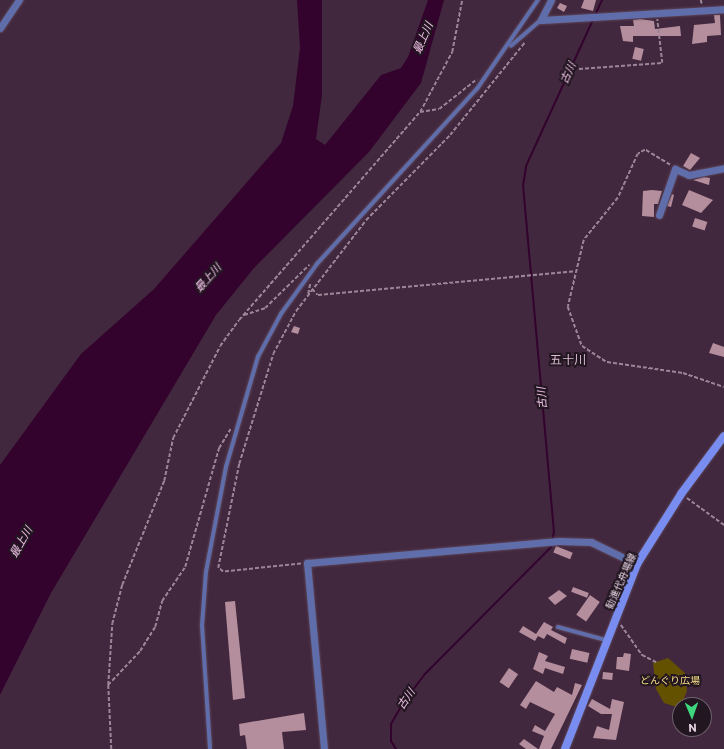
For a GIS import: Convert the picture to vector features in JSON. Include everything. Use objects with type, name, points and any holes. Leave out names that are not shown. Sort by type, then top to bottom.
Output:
[{"type":"main road","name":"勧進代舟場線","points":[[565,749],[606,640],[637,564],[681,494],[724,436]]},
{"type":"street","points":[[0,28],[19,0]]},
{"type":"street","points":[[550,0],[541,20],[724,9]]},
{"type":"street","points":[[659,215],[675,169],[689,175],[724,168]]},
{"type":"street","points":[[324,749],[307,563],[559,541],[591,542],[637,564]]},
{"type":"lane","points":[[210,749],[202,626],[206,572],[239,415],[258,356],[281,314],[317,264],[477,89],[507,50],[538,0]]},
{"type":"lane","points":[[507,50],[541,20]]},
{"type":"lane","points":[[558,627],[606,640]]},
{"type":"path","points":[[111,749],[108,685],[112,624],[122,585],[164,481],[173,438],[220,346],[244,315],[420,112],[452,52],[462,0]]},
{"type":"path","points":[[579,69],[662,63],[657,13]]},
{"type":"path","points":[[307,563],[222,572],[218,568],[229,505],[254,406],[273,354],[312,289],[366,220],[491,88],[528,38]]},
{"type":"path","points":[[420,112],[439,108],[483,74]]},
{"type":"path","points":[[675,169],[645,150],[638,154],[618,198],[584,240],[575,270],[568,308],[582,346],[607,362],[683,373],[724,388]]},
{"type":"path","points":[[244,315],[265,308],[308,266],[317,264]]},
{"type":"path","points":[[312,289],[318,295],[575,270]]},
{"type":"path","points":[[108,685],[140,651],[154,627],[162,601],[184,567],[219,448],[239,415]]},
{"type":"path","points":[[681,494],[724,525]]},
{"type":"path","points":[[615,617],[642,655],[656,662]]},
{"type":"green space","name":"どんぐり広場","points":[[668,658],[685,673],[687,691],[685,697],[672,697],[672,706],[664,703],[656,689],[653,663]]},
{"type":"water","name":"最上川","points":[[297,0],[322,0],[322,95],[316,139],[325,145],[381,75],[401,68],[408,57],[428,0],[444,0],[421,83],[369,152],[254,268],[216,315],[51,593],[0,695],[0,465],[81,354],[154,289],[281,143],[293,106],[300,48]]},
{"type":"building","points":[[584,0],[596,0],[593,11],[581,8]]},
{"type":"building","points":[[560,3],[567,6],[564,12],[557,8]]},
{"type":"building","points":[[714,15],[720,15],[721,35],[707,36],[707,42],[692,44],[694,25],[715,23]]},
{"type":"building","points":[[640,19],[654,21],[655,29],[680,26],[681,36],[633,36],[633,42],[623,41],[620,26],[634,26],[633,20]]},
{"type":"building","points":[[635,47],[644,49],[641,61],[632,59]]},
{"type":"building","points":[[691,153],[700,158],[690,170],[683,166]]},
{"type":"building","points":[[704,177],[710,178],[709,185],[693,180]]},
{"type":"building","points":[[689,190],[713,200],[701,213],[682,205]]},
{"type":"building","points":[[643,191],[662,191],[658,204],[654,204],[654,217],[642,216]]},
{"type":"building","points":[[672,194],[674,195],[671,207],[667,206]]},
{"type":"building","points":[[695,218],[707,222],[705,231],[692,227]]},
{"type":"building","points":[[294,326],[300,328],[298,334],[291,332]]},
{"type":"building","points":[[713,343],[724,347],[724,357],[709,353]]},
{"type":"building","points":[[556,546],[573,553],[570,559],[553,552]]},
{"type":"building","points":[[573,587],[589,593],[587,598],[571,592]]},
{"type":"building","points":[[559,590],[567,596],[555,605],[548,598]]},
{"type":"building","points":[[590,595],[600,602],[586,622],[576,615]]},
{"type":"building","points":[[235,601],[245,698],[233,700],[225,602]]},
{"type":"building","points":[[544,622],[553,627],[551,630],[567,638],[565,644],[547,634],[544,639],[538,636],[535,641],[519,632],[523,626],[536,634]]},
{"type":"building","points":[[572,649],[590,653],[587,663],[570,659]]},
{"type":"building","points":[[539,652],[548,656],[545,661],[565,667],[563,674],[545,668],[543,674],[533,669]]},
{"type":"building","points":[[624,653],[631,654],[629,671],[616,669],[617,657],[623,657]]},
{"type":"building","points":[[509,668],[518,674],[509,688],[499,682]]},
{"type":"building","points":[[603,672],[613,673],[612,680],[602,679]]},
{"type":"building","points":[[536,681],[554,692],[557,687],[572,695],[575,683],[582,685],[551,749],[539,749],[544,736],[532,731],[535,725],[545,731],[555,714],[530,702],[526,709],[520,705]]},
{"type":"building","points":[[592,699],[610,709],[612,699],[624,702],[616,740],[593,738],[597,726],[609,730],[612,714],[601,714],[588,706]]},
{"type":"building","points":[[304,713],[306,730],[282,732],[284,749],[247,749],[245,735],[240,736],[239,724]]},
{"type":"building","points":[[524,739],[538,749],[526,749],[519,744]]},
{"type":"waterway","name":"古川","points":[[396,749],[391,741],[391,724],[403,703],[425,674],[551,547],[554,532],[523,186],[526,166],[602,0]]},
{"type":"district","name":"五十川","points":[[568,360]]}]
